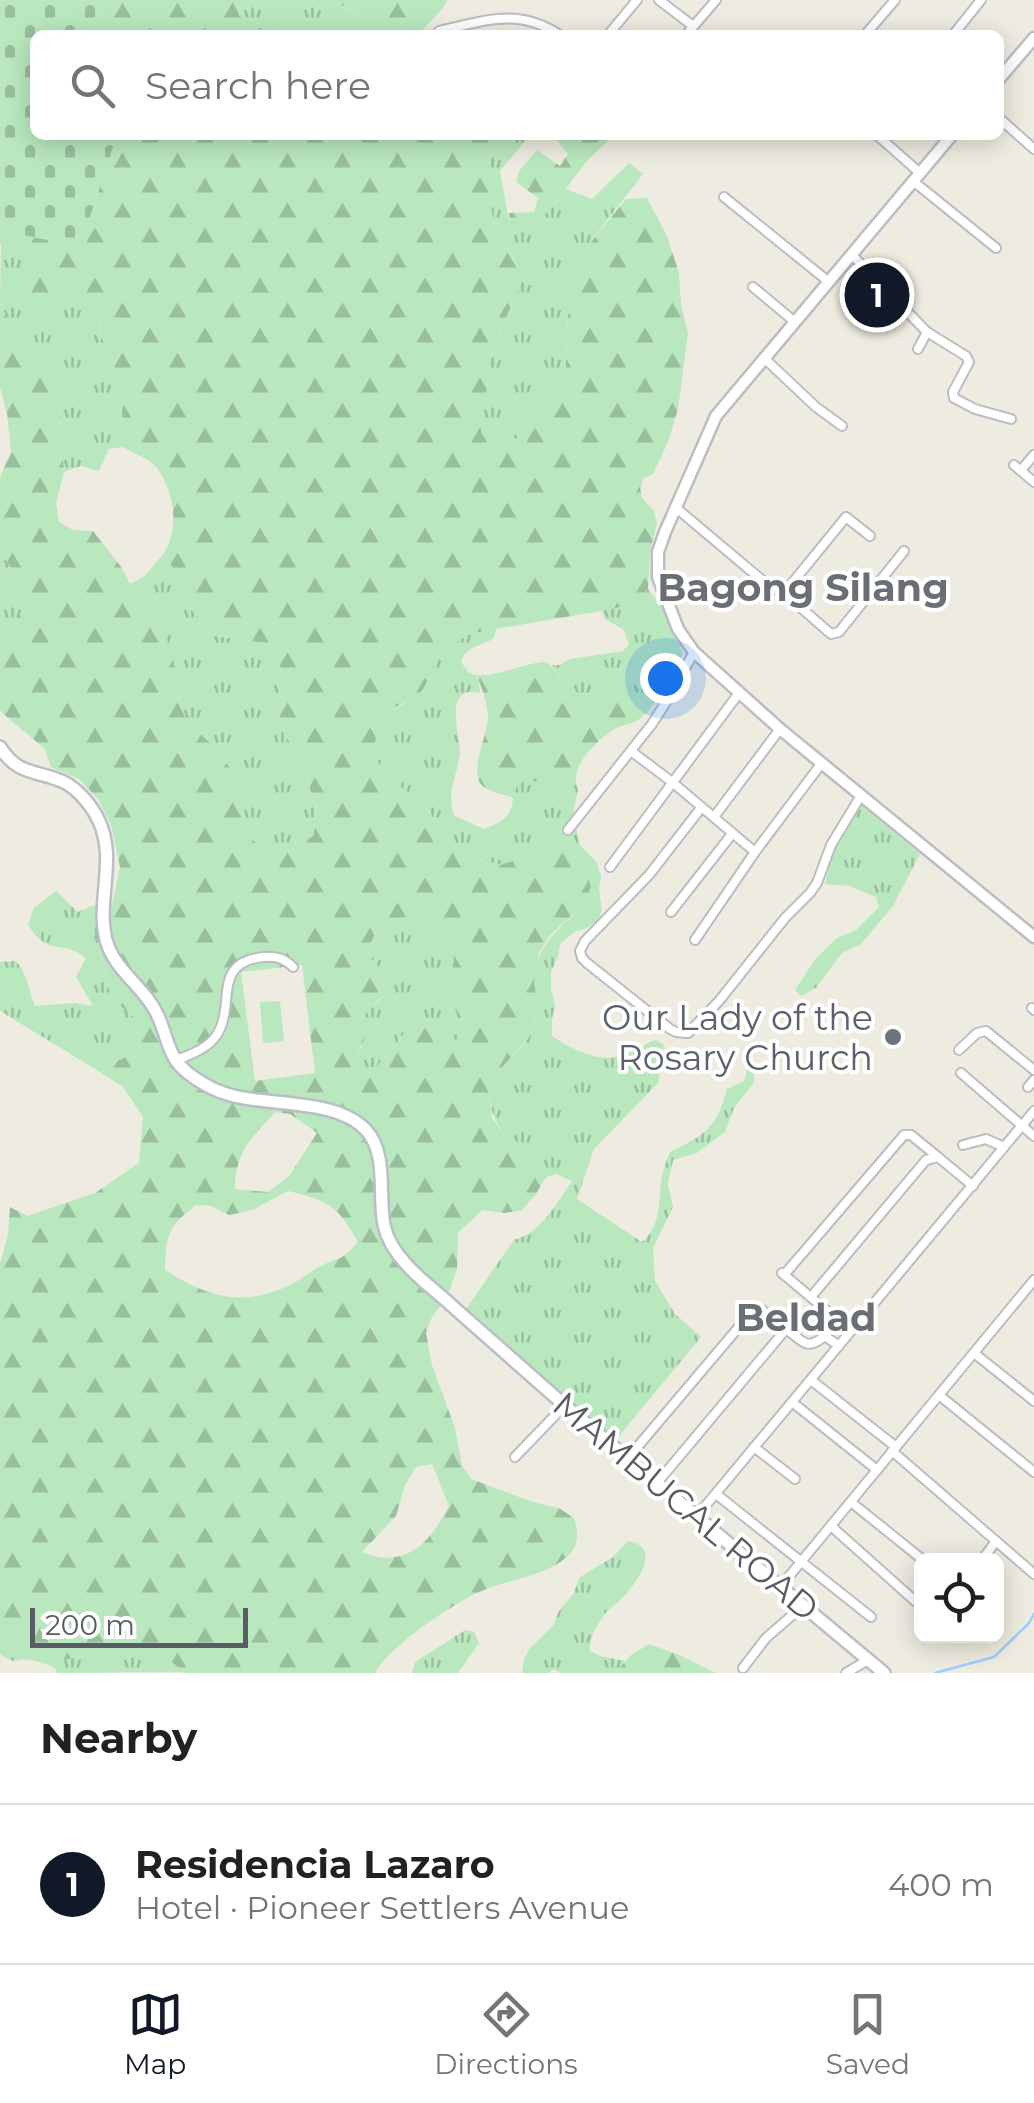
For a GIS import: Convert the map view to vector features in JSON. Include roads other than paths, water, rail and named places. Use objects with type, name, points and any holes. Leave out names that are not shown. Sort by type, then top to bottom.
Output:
[{"type":"main road","points":[[0,747],[8,760],[20,768],[64,782],[94,812],[107,848],[103,923],[110,951],[121,971],[156,1010],[175,1061]]},
{"type":"main road","name":"MAMBUCAL ROAD","points":[[175,1061],[222,1093],[332,1112],[361,1125],[376,1147],[384,1224],[394,1248],[414,1273],[884,1673]]},
{"type":"street","points":[[620,0],[630,8]]},
{"type":"street","points":[[612,30],[637,0]]},
{"type":"street","points":[[659,0],[693,26]]},
{"type":"street","points":[[690,30],[716,0]]},
{"type":"street","points":[[870,30],[896,0]]},
{"type":"street","points":[[957,30],[981,0]]},
{"type":"street","points":[[443,30],[512,17],[550,30]]},
{"type":"street","points":[[1004,73],[1034,38]]},
{"type":"street","points":[[1004,122],[1034,149]]},
{"type":"street","points":[[882,140],[916,177],[996,248]]},
{"type":"street","points":[[948,140],[716,416],[661,542],[657,570],[678,629],[694,652],[860,797],[1034,938]]},
{"type":"street","points":[[724,197],[828,282]]},
{"type":"street","points":[[852,255],[926,332],[969,360],[953,392],[956,400],[1011,419]]},
{"type":"street","points":[[753,287],[795,322]]},
{"type":"street","points":[[918,348],[926,332]]},
{"type":"street","points":[[764,358],[842,426]]},
{"type":"street","points":[[1034,456],[1017,467],[1034,482]]},
{"type":"street","points":[[675,507],[768,586],[784,593],[834,634],[904,551]]},
{"type":"street","points":[[784,593],[846,517],[870,536]]},
{"type":"street","points":[[568,830],[668,699],[694,652]]},
{"type":"street","points":[[610,867],[740,694]]},
{"type":"street","points":[[714,817],[780,729]]},
{"type":"street","points":[[631,751],[755,852]]},
{"type":"street","points":[[695,940],[822,764]]},
{"type":"street","points":[[701,808],[649,875],[580,951],[587,963],[670,1029],[682,1033],[688,1033],[719,1000],[774,930],[810,893],[824,858],[860,797]]},
{"type":"street","points":[[671,912],[732,834]]},
{"type":"street","points":[[175,1061],[200,1050],[218,1034],[228,978],[234,969],[252,958],[272,956],[292,967]]},
{"type":"street","points":[[959,1050],[986,1031],[1034,1070]]},
{"type":"street","points":[[961,1073],[1034,1136]]},
{"type":"street","points":[[697,1516],[1034,1111]]},
{"type":"street","points":[[628,1458],[753,1312],[766,1312],[809,1345],[825,1336],[832,1314],[783,1274],[904,1135],[910,1135],[973,1186]]},
{"type":"street","points":[[964,1145],[986,1139],[1004,1147]]},
{"type":"street","points":[[811,1297],[926,1160],[938,1157]]},
{"type":"street","points":[[782,1586],[1034,1280]]},
{"type":"street","points":[[657,1483],[786,1329]]},
{"type":"street","points":[[825,1336],[839,1346]]},
{"type":"street","points":[[974,1352],[1034,1401]]},
{"type":"street","points":[[810,1380],[1034,1574]]},
{"type":"street","points":[[939,1395],[1034,1472]]},
{"type":"street","points":[[792,1402],[877,1470]]},
{"type":"street","points":[[515,1458],[565,1405]]},
{"type":"street","points":[[754,1448],[795,1480]]},
{"type":"street","points":[[716,1494],[871,1617]]},
{"type":"street","points":[[851,1502],[914,1553]]},
{"type":"street","points":[[830,1526],[914,1600]]},
{"type":"street","points":[[987,1553],[996,1541]]},
{"type":"street","points":[[743,1668],[766,1638],[804,1605]]},
{"type":"street","points":[[846,1673],[868,1660]]},
{"type":"waterway","points":[[935,1673],[994,1657],[1034,1614]]},
{"type":"place","name":"Residencia Lazaro","points":[[877,295]]},
{"type":"place","name":"Our Lady of the Rosary Church","points":[[893,1037]]},
{"type":"district","name":"Bagong Silang","points":[[803,587]]},
{"type":"district","name":"Beldad","points":[[806,1317]]}]
